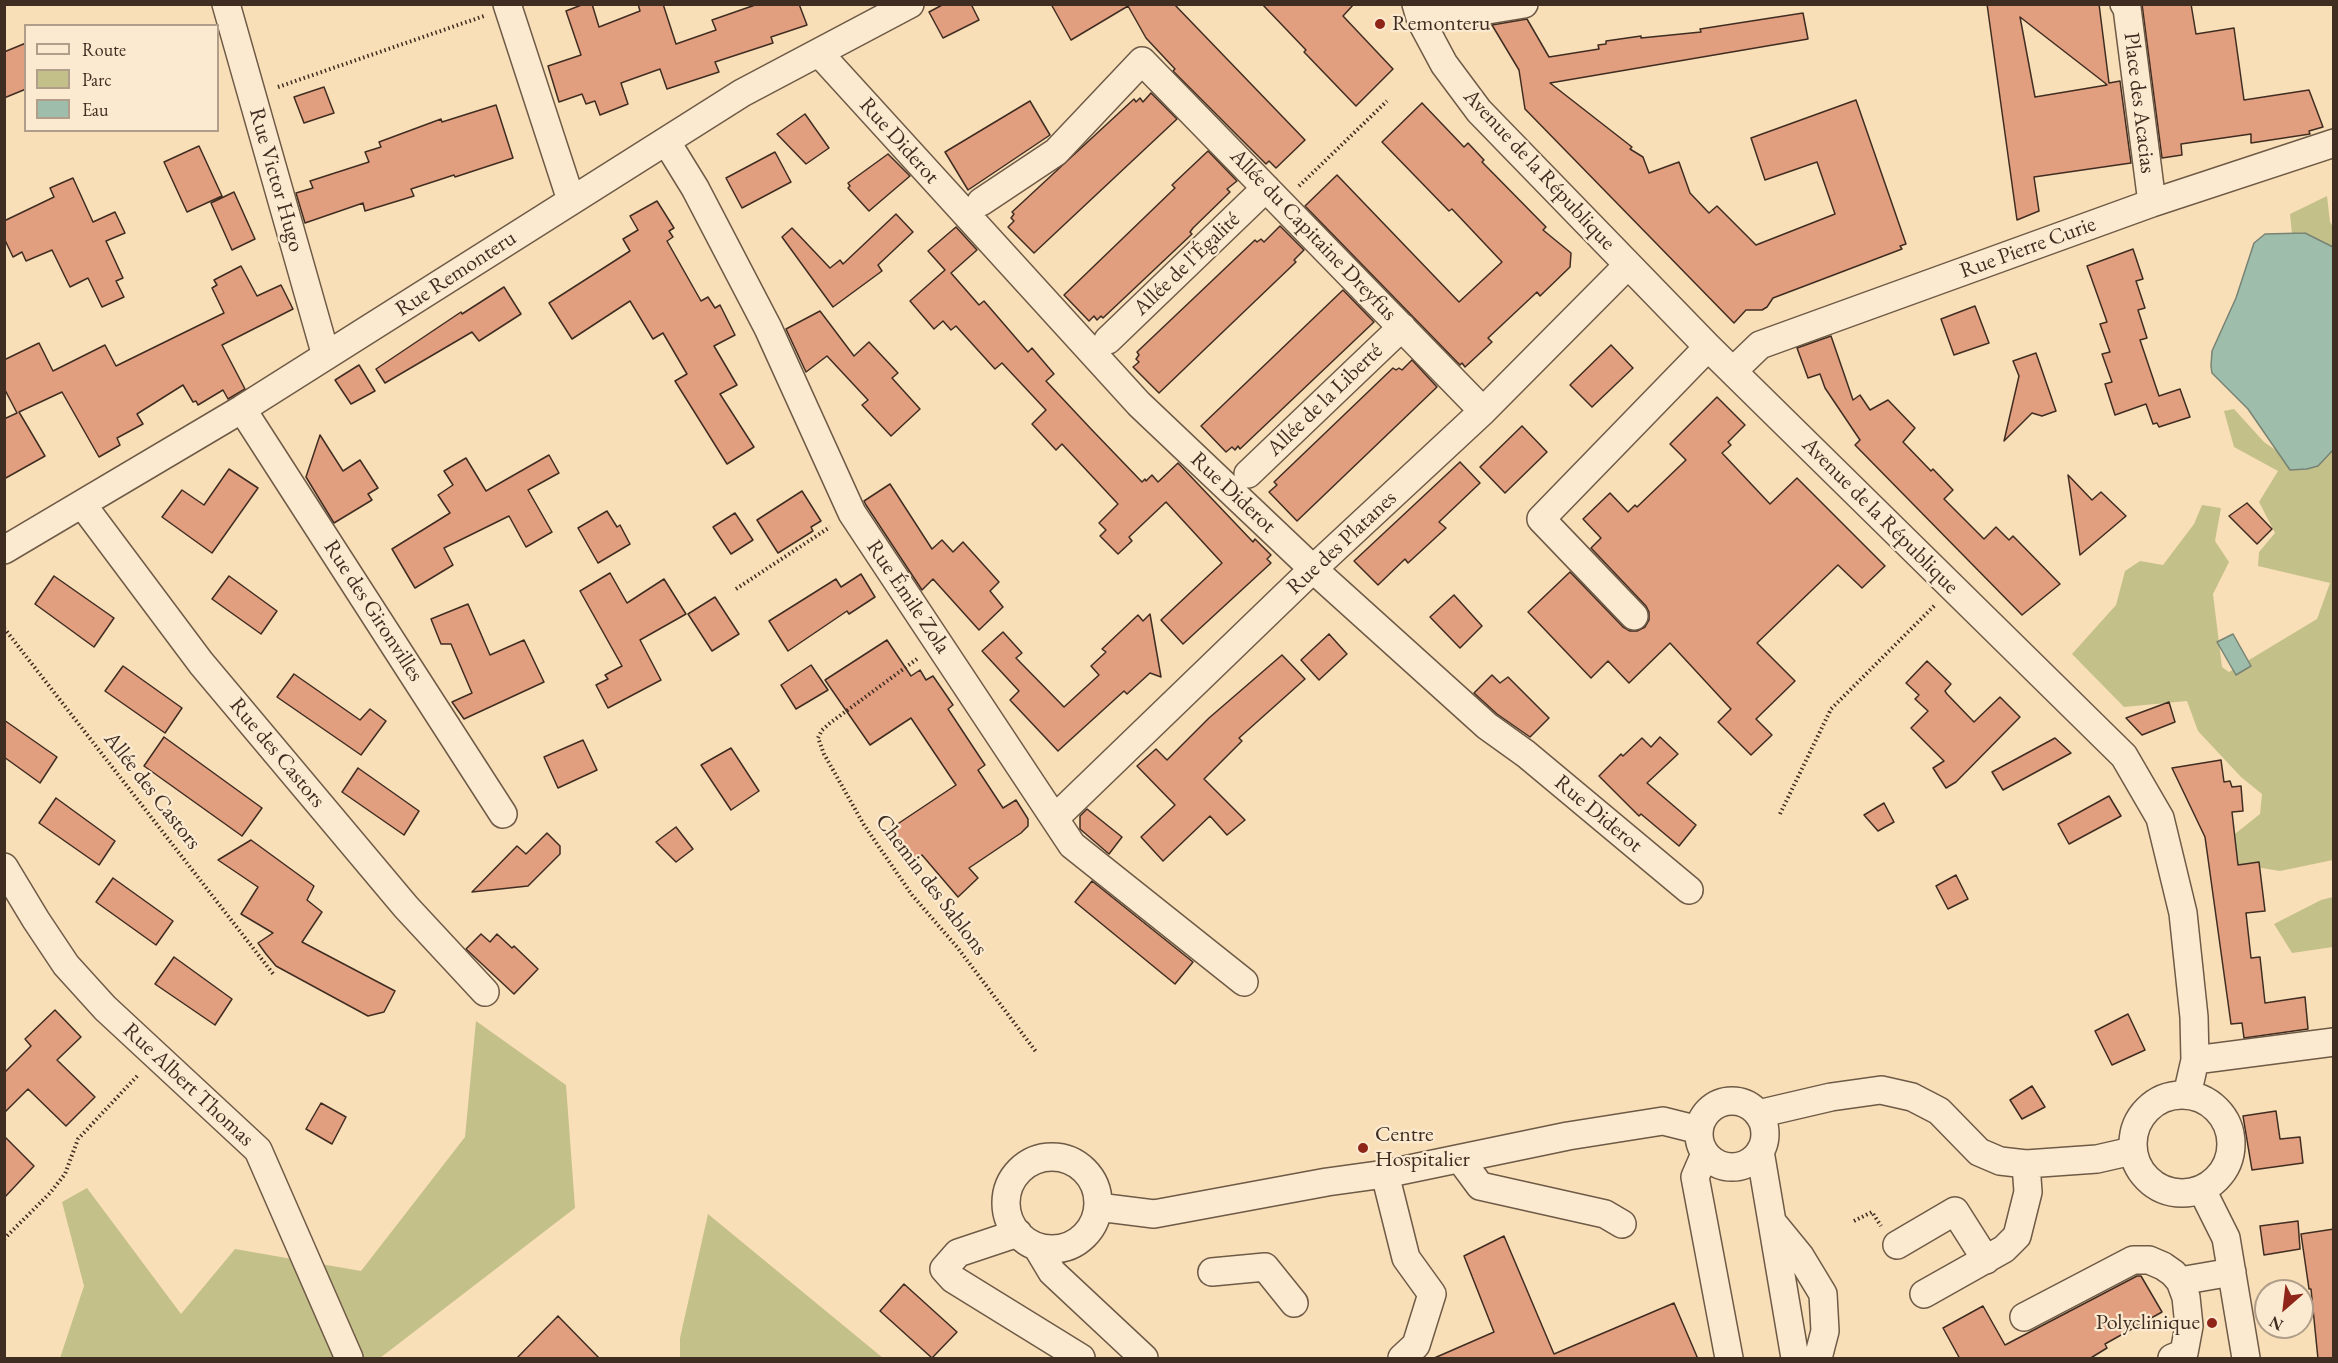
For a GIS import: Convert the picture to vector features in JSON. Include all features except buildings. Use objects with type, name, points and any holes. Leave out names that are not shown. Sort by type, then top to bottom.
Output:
[{"type":"street","name":"Rue Victor Hugo","points":[[226,4],[326,356]]},
{"type":"street","name":"Rue Remonteru","points":[[4,550],[242,409],[742,93],[820,54],[910,4]]},
{"type":"street","points":[[1418,13],[1524,4]]},
{"type":"street","name":"Place des Acacias","points":[[2124,4],[2127,8],[2152,204]]},
{"type":"street","points":[[507,6],[571,200]]},
{"type":"street","name":"Avenue de la République","points":[[1418,13],[1444,64],[1479,111],[1628,266],[2124,756],[2160,818],[2182,913],[2194,1017],[2195,1060],[2187,1095]]},
{"type":"street","name":"Rue Diderot","points":[[820,54],[1139,404],[1313,569],[1487,726],[1526,754],[1689,890]]},
{"type":"street","name":"Allée du Capitaine Dreyfus","points":[[981,202],[1056,152],[1142,61],[1483,411]]},
{"type":"street","name":"Rue Émile Zola","points":[[666,141],[695,188],[768,328],[839,489],[852,513],[1072,845],[1244,982]]},
{"type":"street","name":"Rue Pierre Curie","points":[[1733,371],[1760,345],[2152,204],[2334,144]]},
{"type":"street","name":"Allée de l'Égalité","points":[[1108,340],[1274,196]]},
{"type":"street","name":"Rue des Platanes","points":[[1055,818],[1313,569],[1483,411],[1628,266]]},
{"type":"street","name":"Allée de la Liberté","points":[[1248,474],[1402,327]]},
{"type":"street","points":[[1634,616],[1541,519],[1708,346]]},
{"type":"street","name":"Rue des Gironvilles","points":[[242,409],[503,814]]},
{"type":"street","name":"Rue des Castors","points":[[82,504],[201,663],[406,907],[485,992]]},
{"type":"street","name":"Rue Albert Thomas","points":[[4,867],[66,965],[105,1008],[258,1150],[349,1359]]},
{"type":"street","points":[[2195,1060],[2334,1042]]},
{"type":"street","points":[[1758,1114],[1831,1097],[1881,1090],[1912,1097],[1939,1111],[1979,1152],[2000,1161],[2026,1164],[2097,1159],[2132,1152]]},
{"type":"street","points":[[2172,1095],[2187,1095],[2203,1099],[2216,1108],[2226,1121],[2231,1137],[2231,1153],[2226,1168],[2216,1181],[2202,1190],[2187,1194],[2172,1193],[2158,1188],[2141,1172],[2132,1152],[2132,1136],[2137,1122],[2146,1109],[2172,1095]]},
{"type":"street","points":[[1098,1207],[1154,1214],[1327,1182],[1385,1174],[1568,1136],[1663,1121],[1702,1142],[1713,1162],[1723,1167],[1734,1168],[1754,1160],[1760,1151],[1765,1132],[1758,1114],[1741,1102],[1721,1103],[1705,1114],[1702,1142],[1695,1178],[1729,1359]]},
{"type":"street","points":[[1760,1151],[1795,1359]]},
{"type":"street","points":[[1081,1359],[953,1279],[944,1269],[958,1253],[1028,1240],[1051,1249],[1065,1248],[1078,1242],[1088,1232],[1095,1220],[1098,1207],[1095,1187],[1084,1170],[1072,1162],[1059,1158],[1046,1158],[1034,1161],[1016,1176],[1007,1197],[1007,1210],[1011,1222],[1028,1240],[1052,1272],[1142,1356]]},
{"type":"street","points":[[1460,1159],[1480,1186],[1605,1214],[1622,1224]]},
{"type":"street","points":[[1924,1294],[2004,1249],[2017,1236],[2028,1192],[2026,1164]]},
{"type":"street","points":[[1385,1174],[1406,1258],[1432,1294],[1416,1346],[1402,1359]]},
{"type":"street","points":[[2202,1190],[2226,1238],[2246,1359]]},
{"type":"street","points":[[1890,1237],[1955,1211],[1986,1260]]},
{"type":"street","points":[[1773,1223],[1800,1256],[1822,1294],[1825,1331],[1818,1359]]},
{"type":"street","points":[[2024,1317],[2133,1260],[2149,1260],[2163,1266],[2180,1281],[2186,1296],[2189,1326],[2184,1353],[2172,1359]]},
{"type":"street","points":[[1212,1272],[1265,1267],[1294,1303]]},
{"type":"street","points":[[2180,1281],[2232,1272]]},
{"type":"path","points":[[252,97],[507,6]]},
{"type":"path","points":[[1274,196],[1387,101]]},
{"type":"path","points":[[736,590],[852,513]]},
{"type":"path","points":[[1780,814],[1831,709],[1953,588]]},
{"type":"path","name":"Allée des Castors","points":[[4,628],[274,975]]},
{"type":"path","name":"Chemin des Sablons","points":[[939,643],[830,723],[822,730],[818,738],[864,825],[912,895],[957,947],[1037,1053]]},
{"type":"path","points":[[4,1239],[50,1193],[65,1174],[78,1139],[156,1055]]},
{"type":"path","points":[[1854,1221],[1872,1212],[1890,1237]]},
{"type":"green space","points":[[2327,196],[2330,222],[2333,227],[2333,264],[2294,254],[2290,214]]},
{"type":"green space","points":[[2234,409],[2264,442],[2294,463],[2333,439],[2333,860],[2280,871],[2237,864],[2231,837],[2260,814],[2262,794],[2241,777],[2198,731],[2187,701],[2124,707],[2072,654],[2116,605],[2125,571],[2140,561],[2163,565],[2194,524],[2202,505],[2221,508],[2215,541],[2229,562],[2213,594],[2222,667],[2229,672],[2317,619],[2330,583],[2258,566],[2259,552],[2275,533],[2259,502],[2278,471],[2234,447],[2224,411]]},
{"type":"green space","points":[[2333,897],[2333,947],[2292,953],[2274,924],[2321,900]]},
{"type":"green space","points":[[476,1021],[566,1085],[575,1208],[380,1358],[60,1358],[84,1286],[62,1202],[87,1188],[181,1314],[235,1249],[361,1271],[465,1137]]},
{"type":"green space","points":[[708,1214],[883,1358],[680,1358],[680,1338]]},
{"type":"water","points":[[2305,233],[2333,247],[2333,450],[2318,466],[2290,470],[2248,409],[2212,373],[2211,366],[2212,351],[2236,298],[2254,243],[2265,234]]},
{"type":"water","points":[[2233,634],[2251,666],[2236,675],[2217,642]]},
{"type":"place","name":"Remonteru","points":[[1380,24]]},
{"type":"place","name":"Centre Hospitalier","points":[[1363,1148]]},
{"type":"place","name":"Polyclinique","points":[[2212,1323]]}]
